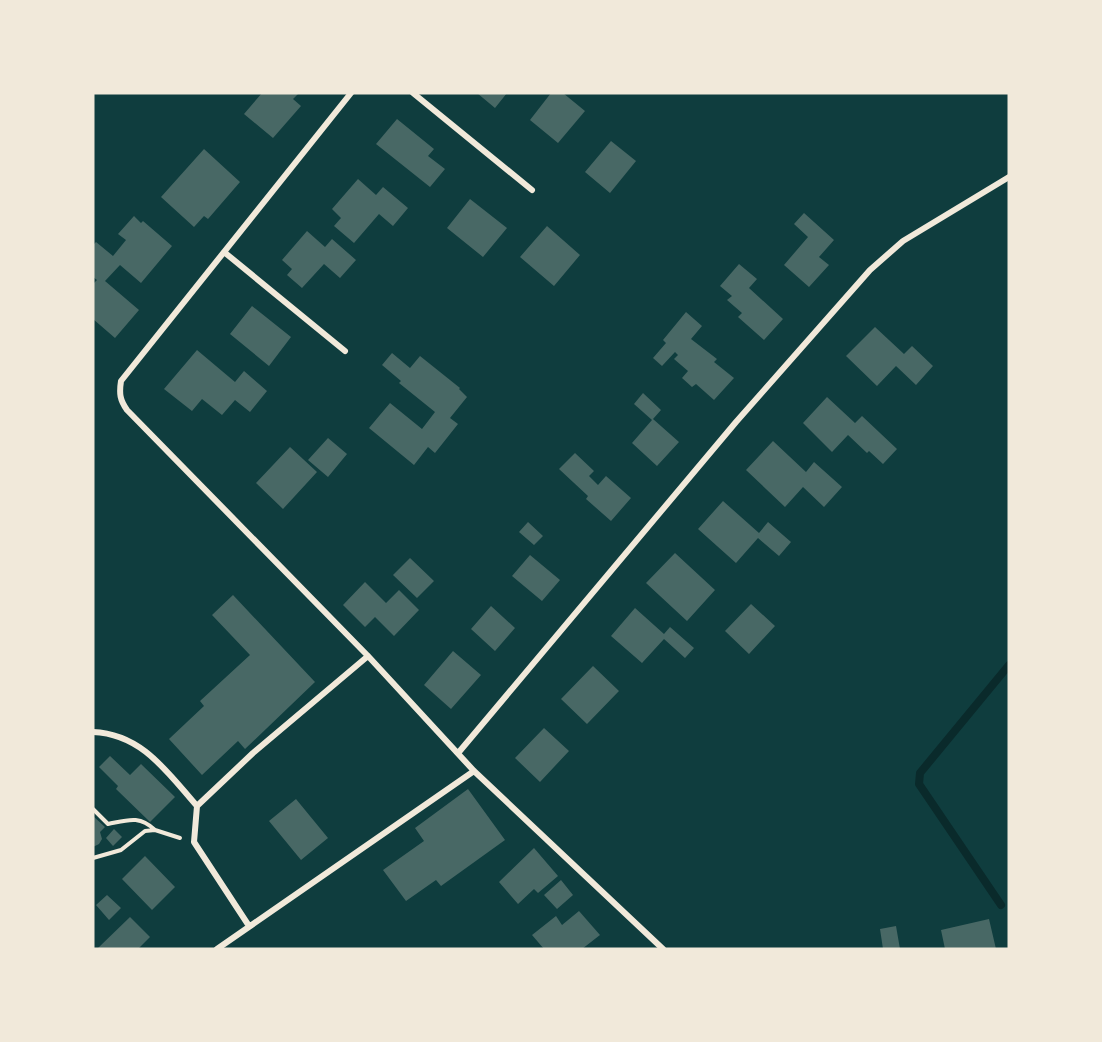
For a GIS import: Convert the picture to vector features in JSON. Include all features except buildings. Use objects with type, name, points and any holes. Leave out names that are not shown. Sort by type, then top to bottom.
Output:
[{"type":"street","points":[[351,93],[121,381],[120,402],[368,656],[459,752],[474,771],[663,949]]},
{"type":"street","points":[[413,93],[532,190]]},
{"type":"street","points":[[459,752],[736,422],[870,270],[903,241],[1009,177]]},
{"type":"street","points":[[224,252],[345,351]]},
{"type":"street","points":[[249,926],[194,842],[197,806],[253,753],[368,656]]},
{"type":"street","points":[[93,732],[115,735],[134,742],[159,763],[197,806]]},
{"type":"street","points":[[217,949],[474,771]]},
{"type":"path","points":[[93,809],[108,824],[131,820],[145,821],[155,830]]},
{"type":"path","points":[[93,858],[121,850],[145,831],[155,830],[194,842]]},
{"type":"waterway","points":[[1001,905],[919,784],[920,773],[1009,665]]}]
